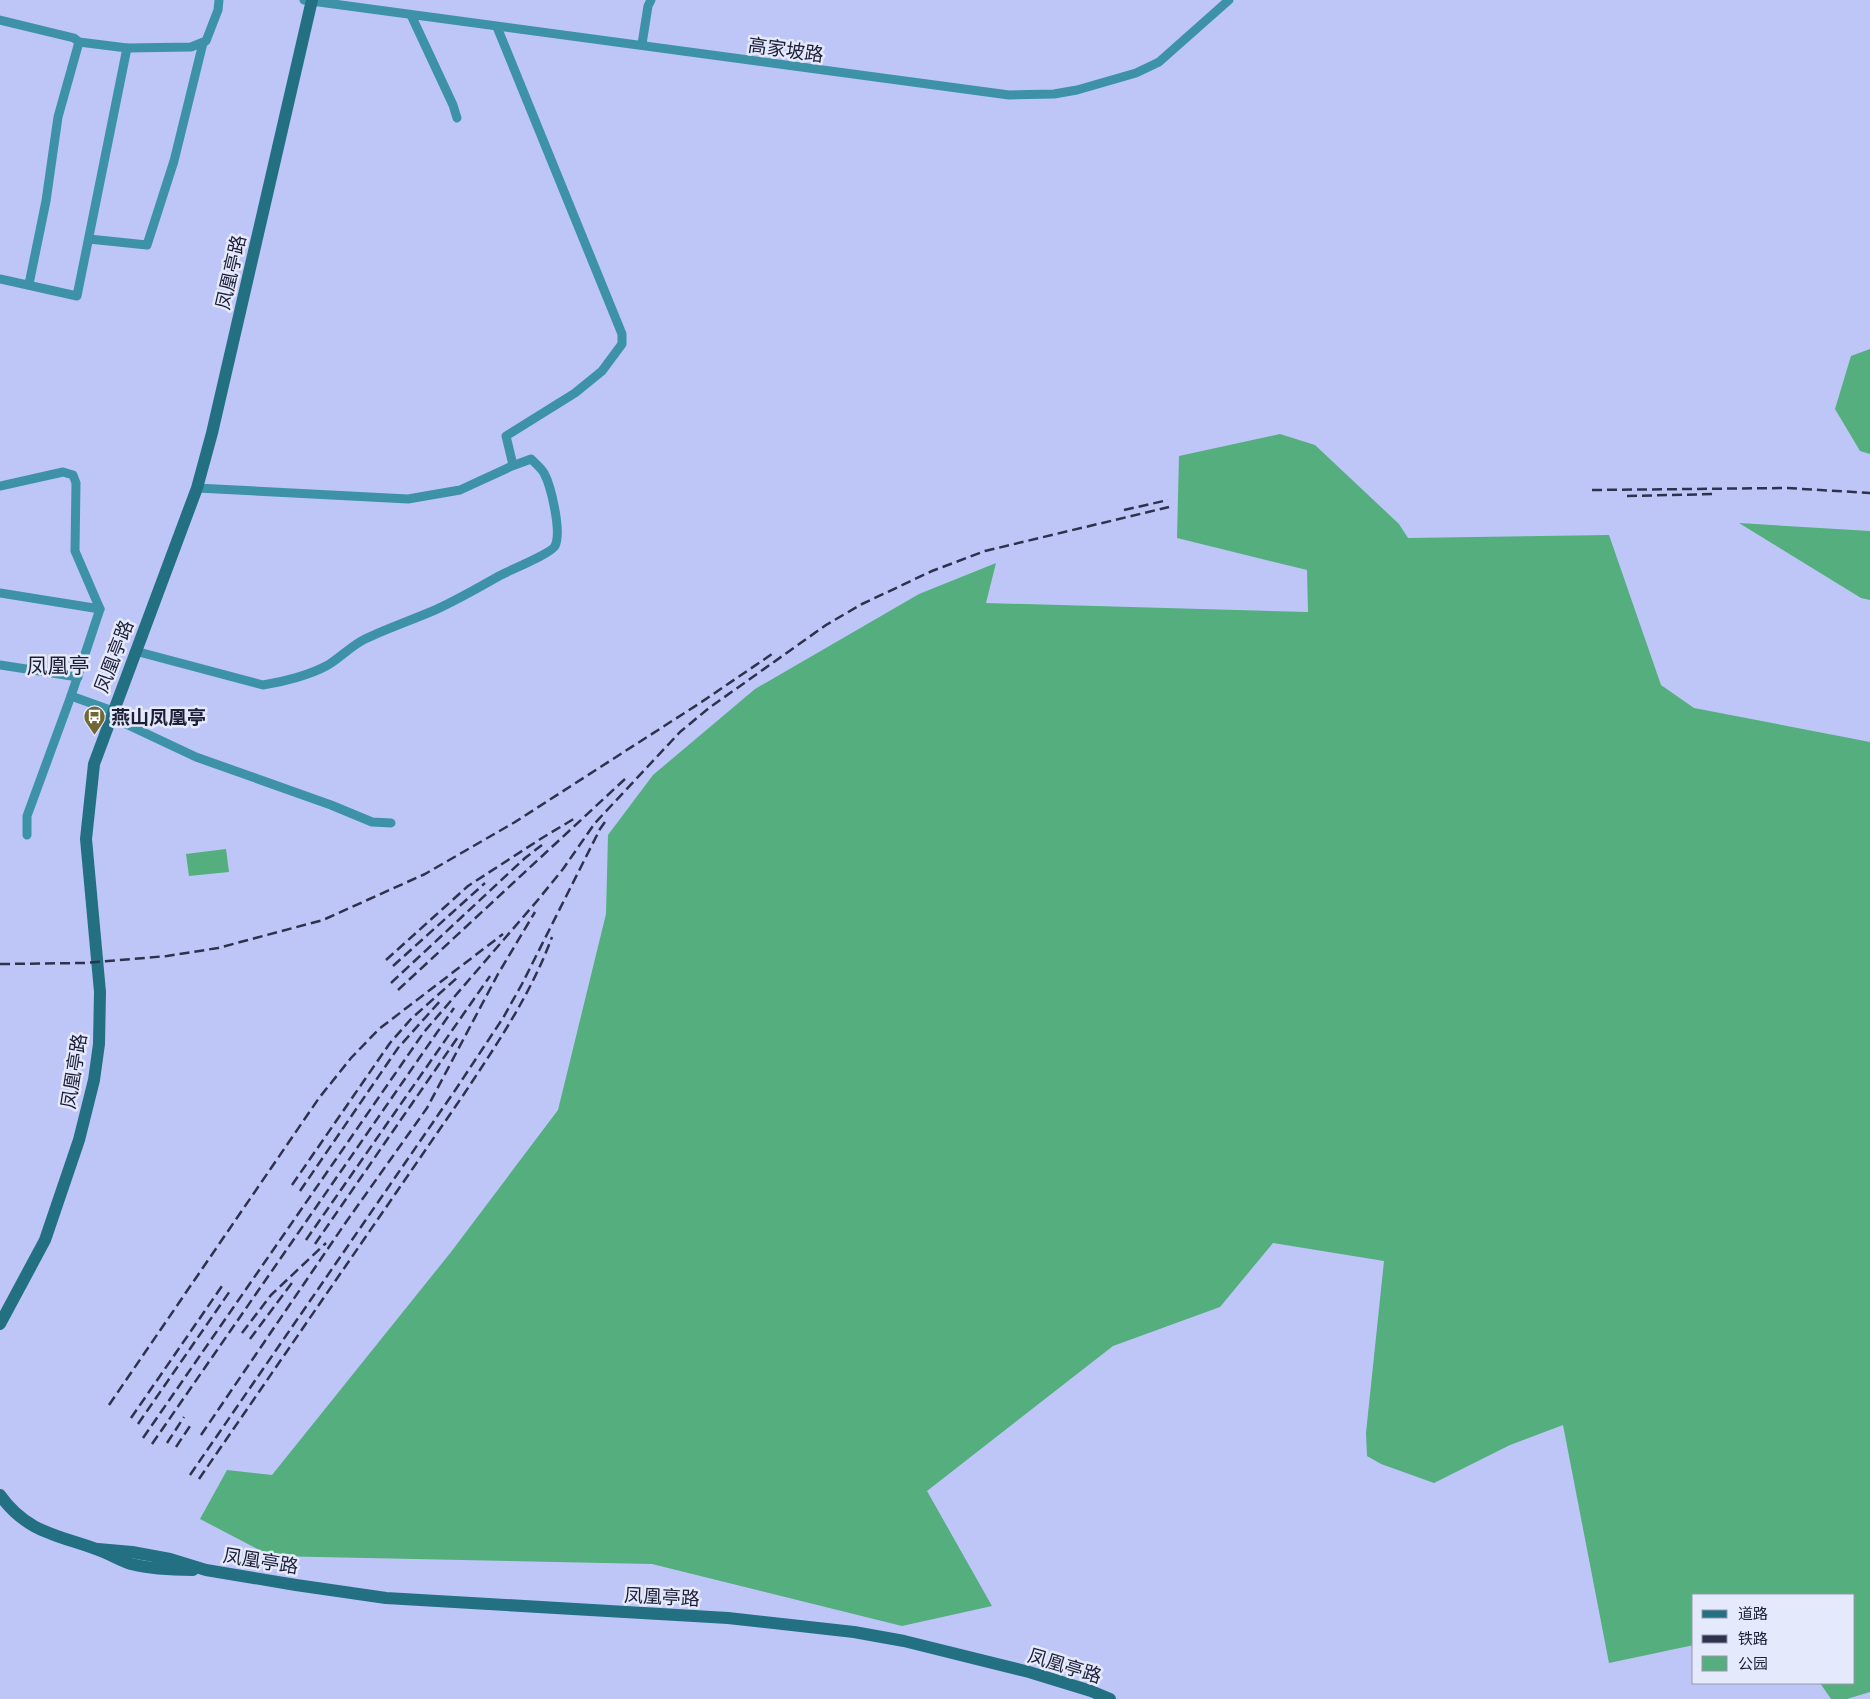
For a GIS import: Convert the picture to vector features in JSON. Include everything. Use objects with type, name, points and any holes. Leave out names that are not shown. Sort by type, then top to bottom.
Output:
[{"type":"street","points":[[0,20],[74,38],[79,42],[127,48],[191,47],[206,41],[218,10],[219,0]]},
{"type":"street","name":"高家坡路","points":[[309,0],[1009,95],[1054,94],[1077,90],[1136,73],[1160,62],[1228,0]]},
{"type":"street","name":"凤凰亭路","points":[[0,1324],[45,1240],[79,1140],[94,1080],[99,1044],[100,992],[86,838],[94,764],[197,488],[212,433],[309,0]]},
{"type":"street","points":[[642,44],[648,6],[651,0]]},
{"type":"street","points":[[411,15],[454,105],[457,118]]},
{"type":"street","points":[[497,26],[622,334],[622,344],[602,371],[582,387],[506,436],[513,465]]},
{"type":"street","points":[[29,284],[46,201],[58,118],[79,42]]},
{"type":"street","points":[[89,239],[147,245],[174,161],[203,43]]},
{"type":"street","points":[[0,279],[77,296],[127,48]]},
{"type":"street","points":[[136,651],[263,685],[280,683],[328,665],[362,640],[459,598],[515,567],[550,552],[555,547],[555,510],[550,490],[543,471],[530,459],[460,490],[408,499],[197,488]]},
{"type":"street","points":[[0,486],[63,472],[73,475],[76,483],[75,551],[100,610],[78,677],[27,816],[27,835]]},
{"type":"street","points":[[0,594],[100,610]]},
{"type":"street","points":[[0,665],[78,677]]},
{"type":"street","points":[[71,696],[112,714],[196,757],[332,805],[372,822],[390,823]]},
{"type":"street","name":"凤凰亭路","points":[[0,1495],[23,1520],[42,1532],[98,1549],[132,1552],[170,1559],[206,1570],[296,1586],[386,1598],[728,1618],[854,1632],[1029,1672],[1091,1691],[1110,1699]]},
{"type":"green space","points":[[1870,349],[1870,454],[1860,451],[1835,409],[1851,356]]},
{"type":"green space","points":[[1280,434],[1315,445],[1399,524],[1408,538],[1609,535],[1661,685],[1694,708],[1870,742],[1870,1692],[1847,1699],[1831,1699],[1821,1684],[1855,1684],[1855,1594],[1692,1594],[1692,1645],[1609,1663],[1563,1425],[1510,1445],[1434,1483],[1381,1464],[1367,1456],[1366,1433],[1384,1261],[1273,1243],[1220,1307],[1113,1346],[927,1491],[992,1606],[902,1626],[652,1564],[271,1556],[200,1519],[227,1470],[272,1475],[451,1252],[558,1110],[606,914],[608,835],[653,775],[755,689],[919,594],[996,563],[986,603],[1308,612],[1307,570],[1177,538],[1179,456]]},
{"type":"green space","points":[[1739,523],[1870,531],[1870,600],[1861,598]]},
{"type":"green space","points":[[226,849],[229,872],[189,876],[186,854]]},
{"type":"railway","points":[[1592,490],[1787,488],[1870,493]]},
{"type":"railway","points":[[1627,496],[1715,494]]},
{"type":"railway","points":[[1124,510],[1168,500]]},
{"type":"railway","points":[[143,1438],[424,1032],[537,901],[563,869],[595,823],[680,732],[709,708],[826,625],[862,604],[932,571],[985,551],[1169,507]]},
{"type":"railway","points":[[0,964],[85,963],[167,956],[218,948],[323,920],[425,874],[515,822],[700,703],[775,652]]},
{"type":"railway","points":[[398,990],[625,779]]},
{"type":"railway","points":[[386,960],[468,886],[577,817]]},
{"type":"railway","points":[[190,1475],[503,1018],[600,829],[607,819]]},
{"type":"railway","points":[[391,983],[525,858],[542,845]]},
{"type":"railway","points":[[393,966],[485,883]]},
{"type":"railway","points":[[201,1435],[344,1225],[427,1108],[498,974],[535,912]]},
{"type":"railway","points":[[109,1405],[319,1098],[351,1058],[379,1029],[503,934]]},
{"type":"railway","points":[[199,1479],[489,1056],[524,999],[552,937]]},
{"type":"railway","points":[[306,1240],[490,976]]},
{"type":"railway","points":[[292,1185],[390,1043],[411,1019],[458,977]]},
{"type":"railway","points":[[300,1191],[398,1048],[441,1000]]},
{"type":"railway","points":[[152,1444],[454,1008]]},
{"type":"railway","points":[[315,1244],[458,1037]]},
{"type":"railway","points":[[242,1333],[271,1295],[326,1243]]},
{"type":"railway","points":[[250,1339],[294,1280]]},
{"type":"railway","points":[[131,1418],[222,1286]]},
{"type":"railway","points":[[138,1424],[230,1291]]},
{"type":"railway","points":[[167,1443],[184,1417]]},
{"type":"railway","points":[[176,1447],[192,1423]]},
{"type":"place","name":"燕山凤凰亭","points":[[95,735]]},
{"type":"district","name":"凤凰亭","points":[[58,664]]}]
